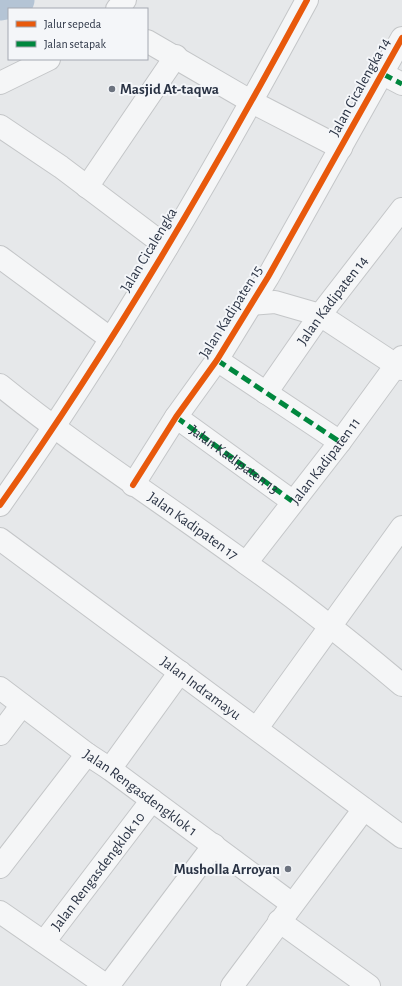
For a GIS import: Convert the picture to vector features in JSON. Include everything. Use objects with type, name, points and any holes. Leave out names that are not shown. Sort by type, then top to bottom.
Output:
[{"type":"street","points":[[118,8],[125,0]]},
{"type":"street","name":"Jalan Cicalengka","points":[[0,505],[54,428],[111,339],[167,247],[252,102],[299,3]]},
{"type":"street","name":"Jalan Cicalengka 14","points":[[341,148],[402,38]]},
{"type":"street","points":[[148,42],[176,56],[252,102],[341,148]]},
{"type":"street","points":[[87,186],[176,56]]},
{"type":"street","points":[[0,83],[47,60]]},
{"type":"street","points":[[383,74],[402,84]]},
{"type":"street","points":[[0,126],[87,186],[167,247]]},
{"type":"street","name":"Jalan Kadipaten 15","points":[[133,485],[176,417],[217,360],[252,304],[341,148]]},
{"type":"street","name":"Jalan Kadipaten 14","points":[[266,393],[320,315],[402,209]]},
{"type":"street","points":[[0,257],[111,339]]},
{"type":"street","points":[[252,304],[275,302],[320,315],[400,364]]},
{"type":"street","points":[[217,360],[340,442]]},
{"type":"street","name":"Jalan Kadipaten 11","points":[[246,563],[400,364]]},
{"type":"street","name":"Jalan Kadipaten 17","points":[[0,385],[54,428],[246,563],[330,626],[402,685]]},
{"type":"street","name":"Jalan Kadipaten 13","points":[[176,417],[292,502]]},
{"type":"street","points":[[257,728],[402,527]]},
{"type":"street","name":"Jalan Indramayu","points":[[0,540],[257,728],[402,837]]},
{"type":"street","points":[[110,769],[180,672]]},
{"type":"street","name":"Jalan Rengasdengklok 1","points":[[0,688],[87,754],[110,769],[287,900]]},
{"type":"street","points":[[0,734],[22,705]]},
{"type":"street","points":[[0,867],[87,754]]},
{"type":"street","name":"Jalan Rengasdengklok 10","points":[[44,942],[152,800]]},
{"type":"street","points":[[232,986],[279,922],[287,900],[364,809]]},
{"type":"street","points":[[0,912],[108,986],[214,845]]},
{"type":"street","points":[[279,922],[360,984]]},
{"type":"waterway","points":[[0,3],[17,0]]},
{"type":"marked path","points":[[383,74],[402,84]]},
{"type":"marked path","points":[[217,360],[340,442]]},
{"type":"marked path","points":[[176,417],[292,501]]},
{"type":"cycle path","points":[[0,505],[83,383],[161,257],[199,194],[307,0]]},
{"type":"cycle path","points":[[133,485],[176,417],[217,360],[268,277],[402,38]]},
{"type":"place","name":"Masjid At-taqwa","points":[[112,89]]},
{"type":"place","name":"Musholla Arroyan","points":[[288,869]]}]
